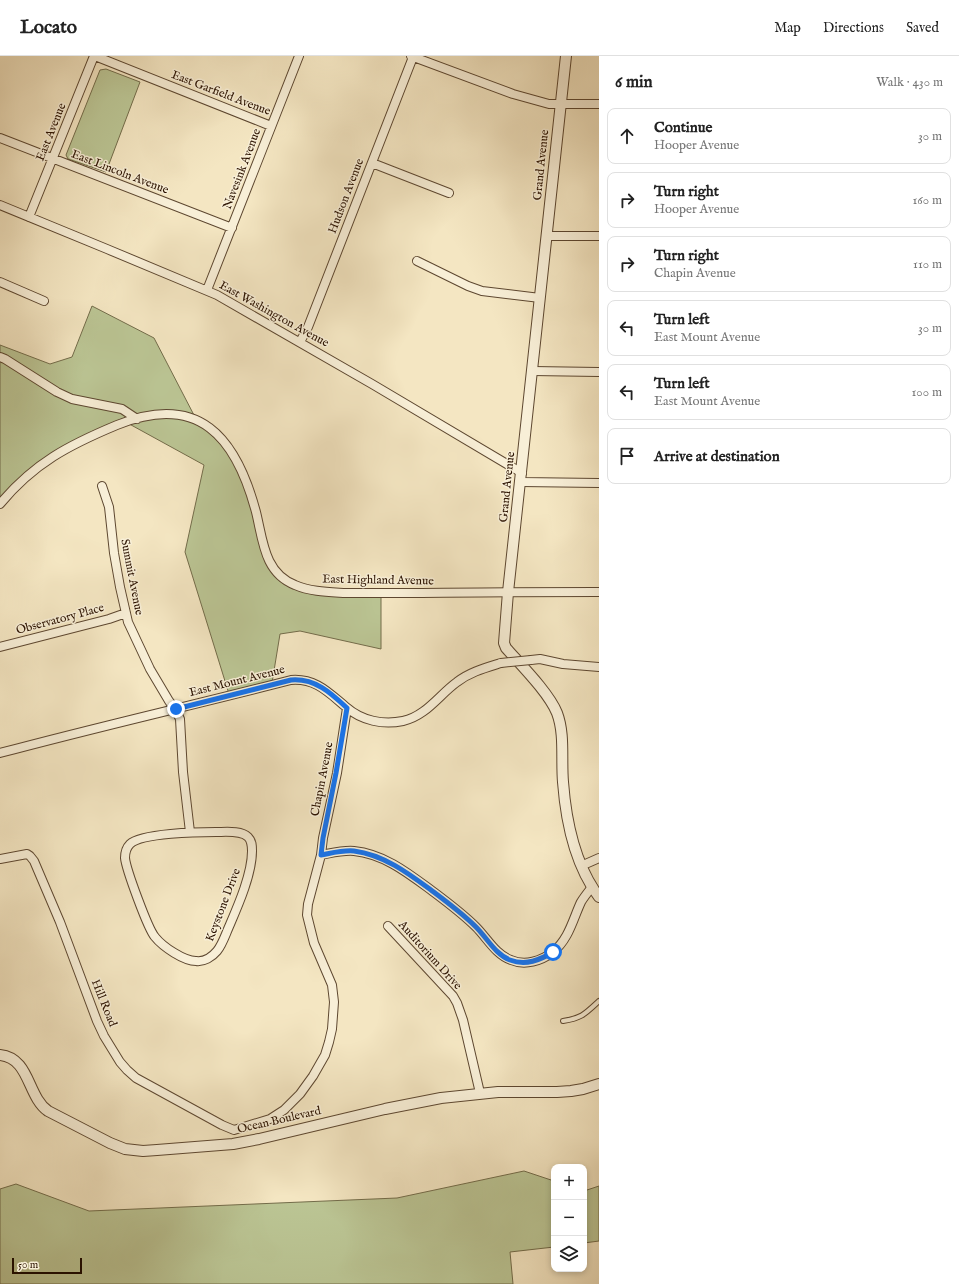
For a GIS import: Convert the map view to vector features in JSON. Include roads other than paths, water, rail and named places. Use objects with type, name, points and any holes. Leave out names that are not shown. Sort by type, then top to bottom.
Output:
[{"type":"street","name":"East Garfield Avenue","points":[[94,56],[271,126]]},
{"type":"street","name":"East Avenue","points":[[29,217],[94,56]]},
{"type":"street","name":"Navesink Avenue","points":[[207,290],[299,56]]},
{"type":"street","points":[[412,56],[513,94],[549,104],[599,104]]},
{"type":"street","name":"Hudson Avenue","points":[[300,342],[308,327],[412,56]]},
{"type":"street","name":"Grand Avenue","points":[[566,56],[522,477],[508,592],[504,643],[506,648],[549,698],[558,717],[562,735],[563,782],[566,809],[572,838],[582,866],[592,887],[599,897]]},
{"type":"street","name":"East Lincoln Avenue","points":[[0,138],[232,228]]},
{"type":"street","points":[[372,163],[449,193]]},
{"type":"street","name":"East Washington Avenue","points":[[0,205],[207,290],[300,342],[522,477],[599,483]]},
{"type":"street","points":[[546,236],[599,236]]},
{"type":"street","points":[[416,261],[468,286],[482,291],[540,298]]},
{"type":"street","points":[[0,282],[44,302]]},
{"type":"street","points":[[0,358],[5,359],[57,392],[72,399],[122,409],[137,419]]},
{"type":"street","points":[[532,371],[599,372]]},
{"type":"street","name":"East Highland Avenue","points":[[0,504],[23,479],[38,467],[85,438],[137,419],[164,414],[175,414],[203,422],[219,435],[228,447],[236,460],[248,487],[264,548],[271,565],[278,575],[296,586],[325,592],[366,593],[599,592]]},
{"type":"street","name":"Summit Avenue","points":[[102,486],[109,507],[114,553],[128,622],[147,664],[169,701],[176,709]]},
{"type":"street","name":"Observatory Place","points":[[0,647],[110,619],[126,613]]},
{"type":"street","name":"East Mount Avenue","points":[[0,753],[95,728],[297,679],[314,682],[347,708],[364,718],[388,723],[409,719],[426,710],[465,676],[477,670],[501,663],[540,659],[563,664],[599,667]]},
{"type":"street","name":"Chapin Avenue","points":[[234,1130],[270,1119],[284,1110],[300,1094],[313,1076],[325,1055],[329,1042],[334,1002],[332,985],[314,943],[307,914],[308,904],[321,855],[347,708]]},
{"type":"street","points":[[176,709],[180,719],[190,832]]},
{"type":"street","name":"Keystone Drive","points":[[190,832],[239,833],[245,835],[251,842],[252,851],[249,872],[236,912],[218,951],[208,958],[196,962],[175,954],[155,937],[149,928],[128,869],[125,856],[128,845],[133,841],[190,832]]},
{"type":"street","points":[[321,855],[352,851],[368,854],[385,860],[417,879],[457,909],[477,928],[498,952],[510,960],[519,963],[533,962],[544,958],[553,952],[569,931],[582,900],[592,887]]},
{"type":"street","name":"Hill Road","points":[[0,859],[27,854],[34,862],[60,922],[97,1021],[104,1036],[127,1070],[136,1078],[222,1125],[234,1130]]},
{"type":"street","points":[[582,866],[599,858]]},
{"type":"street","name":"Auditorium Drive","points":[[388,926],[453,996],[462,1016],[480,1093]]},
{"type":"street","name":"Ocean Boulevard","points":[[0,1055],[6,1056],[18,1063],[23,1069],[38,1100],[48,1111],[110,1143],[133,1151],[233,1144],[416,1102],[480,1093],[515,1091],[557,1092],[583,1089],[599,1084]]},
{"type":"lane","points":[[563,1021],[577,1018],[586,1013],[599,1001]]}]
